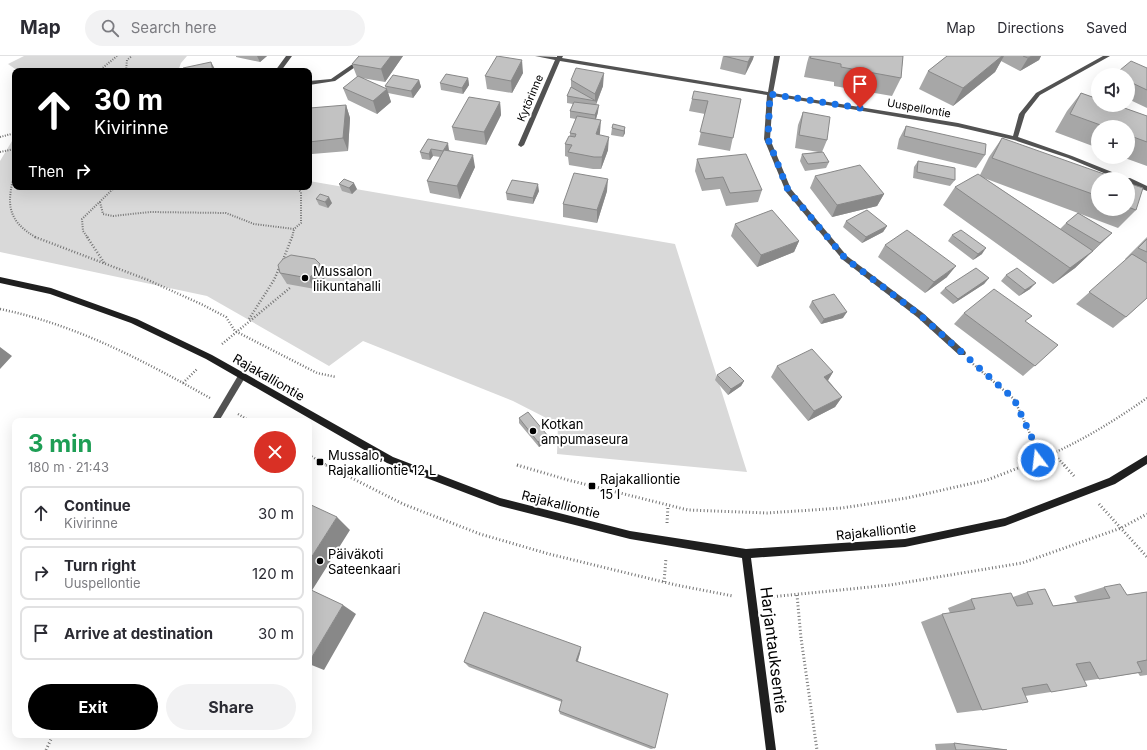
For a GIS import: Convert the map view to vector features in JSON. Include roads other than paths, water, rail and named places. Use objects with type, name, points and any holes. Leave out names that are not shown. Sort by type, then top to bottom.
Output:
[{"type":"street","points":[[280,68],[289,56]]},
{"type":"street","points":[[312,83],[333,80],[359,62],[364,56]]},
{"type":"street","name":"Uuspellontie","points":[[538,56],[559,58],[958,125],[1015,138],[1070,157],[1107,172]]},
{"type":"street","points":[[777,56],[770,94],[768,139],[788,190],[845,258],[920,315],[962,353]]},
{"type":"street","points":[[1015,138],[1022,114],[1038,94],[1107,56]]},
{"type":"street","name":"Kytörinne","points":[[521,145],[559,58]]},
{"type":"street","points":[[1135,183],[1147,189]]},
{"type":"street","name":"Rajakalliontie","points":[[0,280],[50,292],[134,321],[209,357],[390,460],[500,502],[630,535],[746,554],[905,543],[1005,522],[1112,481],[1147,458]]},
{"type":"street","points":[[217,418],[242,376]]},
{"type":"street","name":"Harjantauksentie","points":[[746,554],[771,750]]},
{"type":"place","name":"Mussalon liikuntahalli","points":[[305,278]]},
{"type":"place","name":"Kotkan ampumaseura","points":[[533,431]]},
{"type":"place","name":"Mussalo, Rajakalliontie 12 L","points":[[320,462]]},
{"type":"place","name":"Rajakalliontie 15 I","points":[[592,486]]},
{"type":"place","name":"Päiväkoti Sateenkaari","points":[[320,561]]}]
